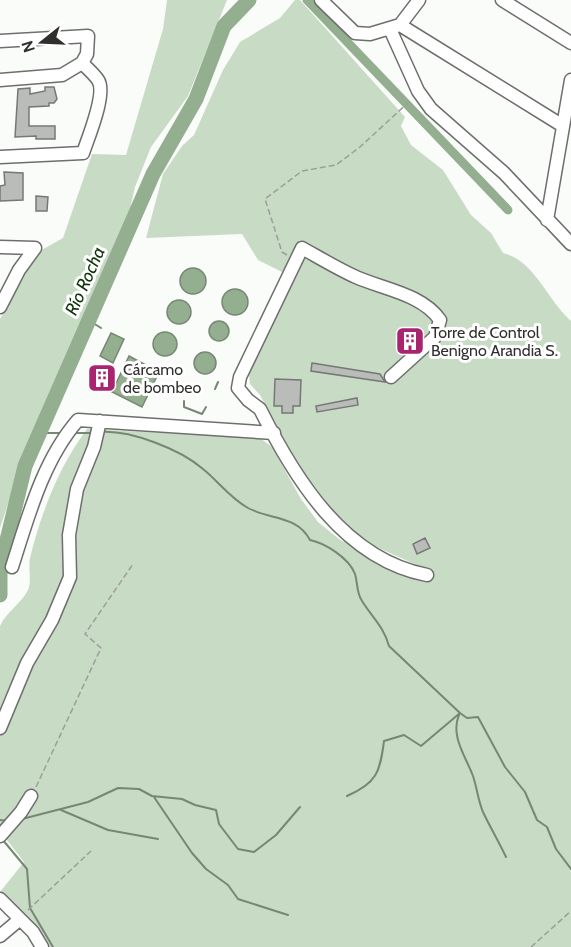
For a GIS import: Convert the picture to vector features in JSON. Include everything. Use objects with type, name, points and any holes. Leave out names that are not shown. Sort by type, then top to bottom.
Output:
[{"type":"street","points":[[321,0],[355,33],[370,34],[395,27],[419,0]]},
{"type":"street","points":[[502,0],[571,43]]},
{"type":"street","points":[[395,27],[418,91],[431,109],[504,173],[571,244]]},
{"type":"street","points":[[395,27],[566,130]]},
{"type":"street","points":[[0,41],[88,36],[87,54],[82,63],[62,75],[0,80]]},
{"type":"street","points":[[0,157],[83,153],[96,116],[100,89],[99,81],[82,63]]},
{"type":"street","points":[[547,220],[566,130],[571,80]]},
{"type":"street","points":[[0,247],[34,248],[19,270],[0,307]]},
{"type":"street","points":[[391,377],[435,337],[440,320],[435,313],[394,290],[357,277],[302,248],[240,377],[238,388],[260,409],[309,494],[325,514],[367,548],[406,571],[427,575]]},
{"type":"street","points":[[12,567],[31,506],[63,437],[78,420],[274,433]]},
{"type":"street","points":[[0,728],[27,663],[52,620],[70,577],[69,535],[77,489],[94,447],[100,421]]},
{"type":"street","points":[[0,836],[21,812],[31,796]]},
{"type":"street","points":[[0,899],[33,932],[42,947]]},
{"type":"street","points":[[0,936],[19,920]]},
{"type":"path","points":[[296,260],[282,252],[265,199],[302,171],[336,165],[410,103]]},
{"type":"path","points":[[31,796],[45,772],[101,648],[85,634],[133,564]]},
{"type":"path","points":[[19,920],[91,851]]},
{"type":"path","points":[[531,947],[571,911]]},
{"type":"shaded area","points":[[167,0],[227,0],[188,96],[151,147],[135,187],[128,218],[114,249],[114,261],[100,282],[78,338],[25,454],[0,528],[0,319],[38,252],[63,238],[92,154],[126,155],[163,29]]},
{"type":"shaded area","points":[[295,0],[300,0],[405,117],[401,126],[411,145],[443,170],[471,215],[491,233],[503,253],[514,257],[532,272],[571,321],[571,947],[48,947],[33,924],[0,892],[24,862],[0,831],[0,626],[28,590],[30,558],[45,507],[68,458],[87,429],[260,438],[272,447],[301,499],[318,522],[339,539],[386,567],[419,566],[354,537],[311,490],[260,395],[250,384],[249,375],[275,313],[311,247],[300,240],[284,273],[258,260],[242,234],[146,238],[163,174],[182,146],[194,135],[223,70],[240,42],[280,18]]},
{"type":"shaded area","points":[[193,268],[202,272],[206,281],[202,290],[193,294],[184,290],[180,281],[184,272]]},
{"type":"shaded area","points":[[235,289],[244,293],[248,302],[244,311],[235,315],[226,311],[222,302],[226,293]]},
{"type":"shaded area","points":[[179,300],[188,303],[191,312],[188,321],[179,324],[170,321],[167,312],[170,303]]},
{"type":"shaded area","points":[[215,321],[223,321],[229,327],[229,335],[223,341],[215,341],[209,335],[209,327]]},
{"type":"shaded area","points":[[165,332],[173,336],[177,344],[173,352],[165,356],[157,352],[153,344],[157,336]]},
{"type":"shaded area","points":[[111,333],[124,339],[113,363],[100,356]]},
{"type":"shaded area","points":[[205,352],[213,355],[216,363],[213,371],[205,374],[197,371],[194,363],[197,355]]},
{"type":"shaded area","points":[[129,356],[159,372],[142,407],[112,392]]},
{"type":"building","points":[[45,87],[54,87],[57,99],[54,103],[49,103],[49,106],[29,107],[29,126],[55,126],[55,139],[36,139],[36,136],[15,137],[18,89],[30,88],[30,94],[45,91]]},
{"type":"building","points":[[4,172],[23,173],[23,200],[0,201],[0,186],[5,185]]},
{"type":"building","points":[[36,196],[48,197],[47,211],[36,211]]},
{"type":"building","points":[[312,363],[380,374],[385,382],[311,371]]},
{"type":"building","points":[[275,379],[301,380],[300,406],[293,406],[293,413],[282,413],[282,406],[274,406]]},
{"type":"building","points":[[357,398],[358,405],[317,412],[316,406]]},
{"type":"building","points":[[425,538],[430,548],[417,554],[413,544]]},
{"type":"waterway","name":"Río Rocha","points":[[0,595],[0,569],[25,466],[153,174],[196,99],[224,26],[249,0]]},
{"type":"waterway","points":[[307,0],[508,210]]},
{"type":"waterway","points":[[90,321],[101,328]]},
{"type":"waterway","points":[[215,389],[218,382]]},
{"type":"waterway","points":[[184,401],[184,407],[202,414],[206,407]]},
{"type":"waterway","points":[[101,432],[126,434],[154,442],[181,454],[203,469],[248,508],[298,526],[310,540],[323,544],[348,562],[355,574],[360,598],[381,628],[389,646],[460,713],[467,718],[478,717],[505,767],[525,792],[537,820],[547,827],[556,849],[571,869]]},
{"type":"waterway","points":[[40,433],[63,433]]},
{"type":"waterway","points":[[74,433],[93,433]]},
{"type":"waterway","points":[[347,796],[371,781],[381,761],[384,741],[404,735],[421,746],[460,713]]},
{"type":"waterway","points":[[459,715],[456,731],[460,746],[473,776],[483,812],[506,857]]},
{"type":"waterway","points":[[22,819],[88,802],[118,788],[139,789],[152,796],[182,799],[216,810],[219,824],[238,849],[254,852],[276,835],[300,807]]},
{"type":"waterway","points":[[154,797],[192,853],[206,869],[228,885],[238,899],[288,915]]},
{"type":"waterway","points":[[61,810],[108,830],[158,839]]},
{"type":"waterway","points":[[0,820],[8,821]]},
{"type":"waterway","points":[[2,839],[27,869],[30,908],[53,947]]},
{"type":"place","name":"Torre de Control Benigno Arandia S.","points":[[410,341]]},
{"type":"place","name":"Cárcamo de bombeo","points":[[102,378]]}]
